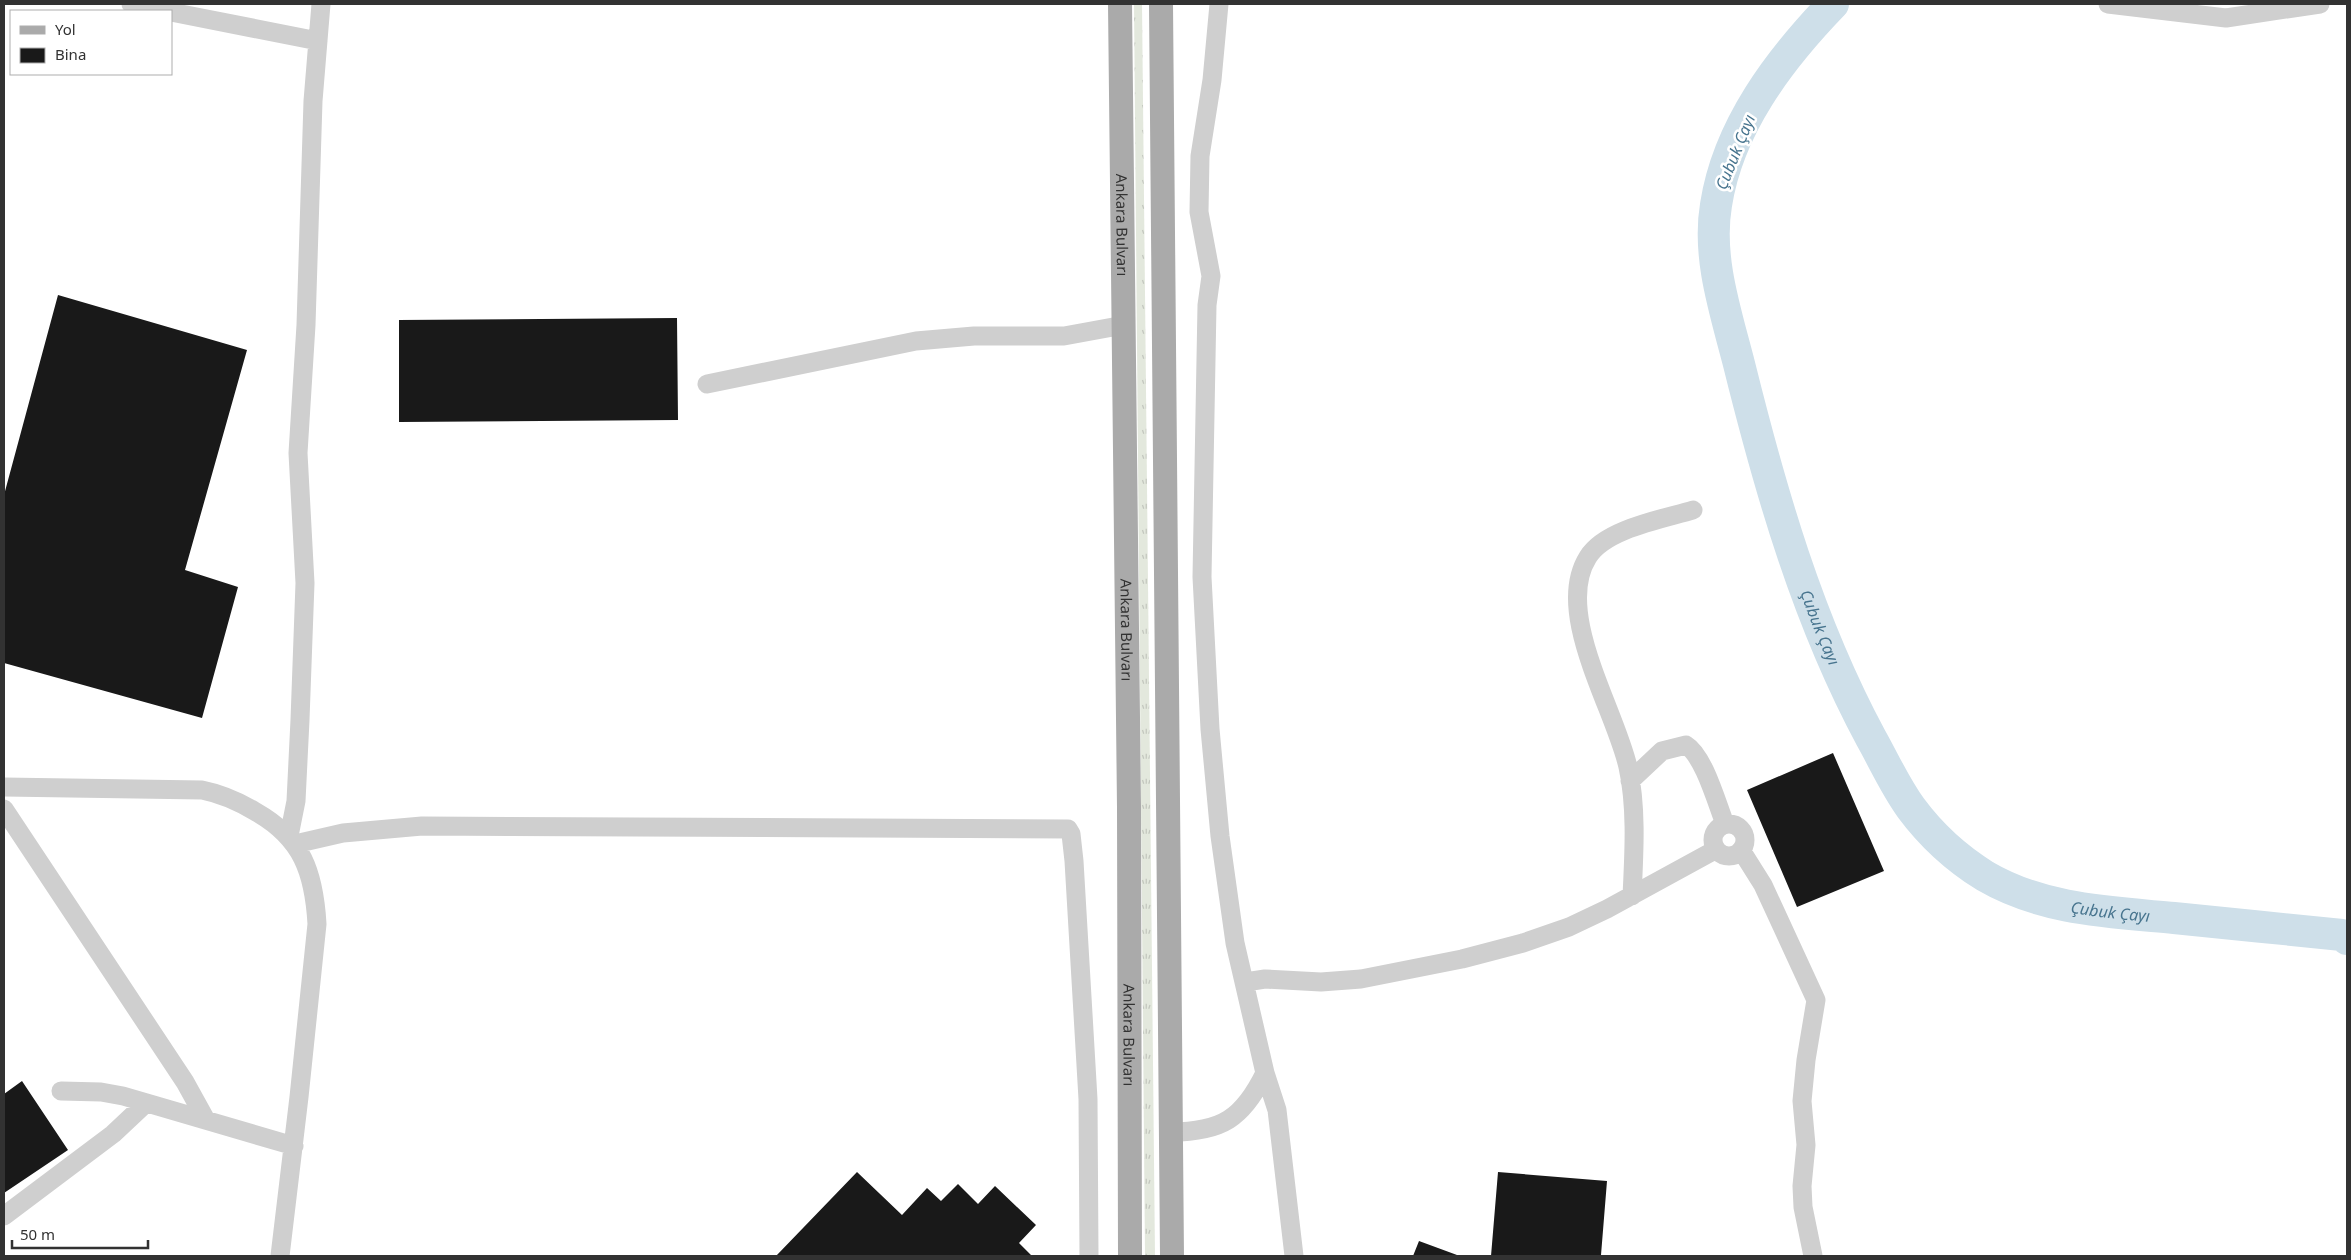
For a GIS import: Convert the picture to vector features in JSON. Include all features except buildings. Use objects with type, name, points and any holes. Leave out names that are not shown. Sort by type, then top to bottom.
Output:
[{"type":"main road","name":"Ankara Bulvarı","points":[[1120,4],[1130,1256]]},
{"type":"main road","points":[[1161,4],[1172,1256]]},
{"type":"street","points":[[131,4],[160,10]]},
{"type":"street","points":[[292,840],[296,801],[305,583],[298,453],[306,325],[314,101],[322,4]]},
{"type":"street","points":[[1219,4],[1212,80],[1200,156],[1199,212],[1211,276],[1207,305],[1202,577],[1210,729],[1220,836],[1235,943],[1265,1073],[1277,1110],[1294,1256]]},
{"type":"street","points":[[2108,4],[2226,18],[2320,4]]},
{"type":"street","points":[[172,12],[318,42]]},
{"type":"street","points":[[707,384],[916,342],[974,336],[1064,336],[1124,325]]},
{"type":"street","points":[[1632,896],[1633,834],[1630,781],[1627,766],[1582,634],[1576,601],[1580,572],[1588,556],[1611,537],[1693,510]]},
{"type":"street","points":[[1630,781],[1662,752],[1686,745],[1691,748],[1700,761],[1725,824]]},
{"type":"street","points":[[4,787],[202,790],[220,794],[243,804],[267,818],[292,840],[310,873],[315,895],[316,924],[294,1146],[280,1256]]},
{"type":"street","points":[[4,809],[185,1082],[206,1120]]},
{"type":"street","points":[[1725,824],[1736,825],[1742,830],[1745,844],[1741,850],[1728,856],[1715,850],[1712,836],[1716,829],[1725,824]]},
{"type":"street","points":[[292,840],[343,832],[422,826],[1068,829],[1071,834],[1074,861],[1088,1099],[1089,1256]]},
{"type":"street","points":[[1245,986],[1252,981],[1264,979],[1321,982],[1361,979],[1462,959],[1524,943],[1569,927],[1632,896],[1715,850]]},
{"type":"street","points":[[1741,850],[1763,885],[1816,1000],[1806,1060],[1802,1101],[1806,1145],[1802,1186],[1803,1207],[1813,1256]]},
{"type":"street","points":[[1171,1132],[1211,1128],[1236,1116],[1255,1093],[1265,1073]]},
{"type":"street","points":[[61,1091],[100,1092],[146,1103],[294,1146]]},
{"type":"street","points":[[4,1216],[113,1134],[146,1103]]},
{"type":"green space","points":[[1134,4],[1142,4],[1155,1256],[1145,1256]]},
{"type":"waterway","name":"Çubuk Çayı","points":[[1833,4],[1775,72],[1744,122],[1722,176],[1716,205],[1714,245],[1719,285],[1729,325],[1764,460],[1793,556],[1828,648],[1849,694],[1895,782],[1905,800],[1919,818],[1954,854],[1985,876],[2030,896],[2077,908],[2342,935],[2347,939]]}]
